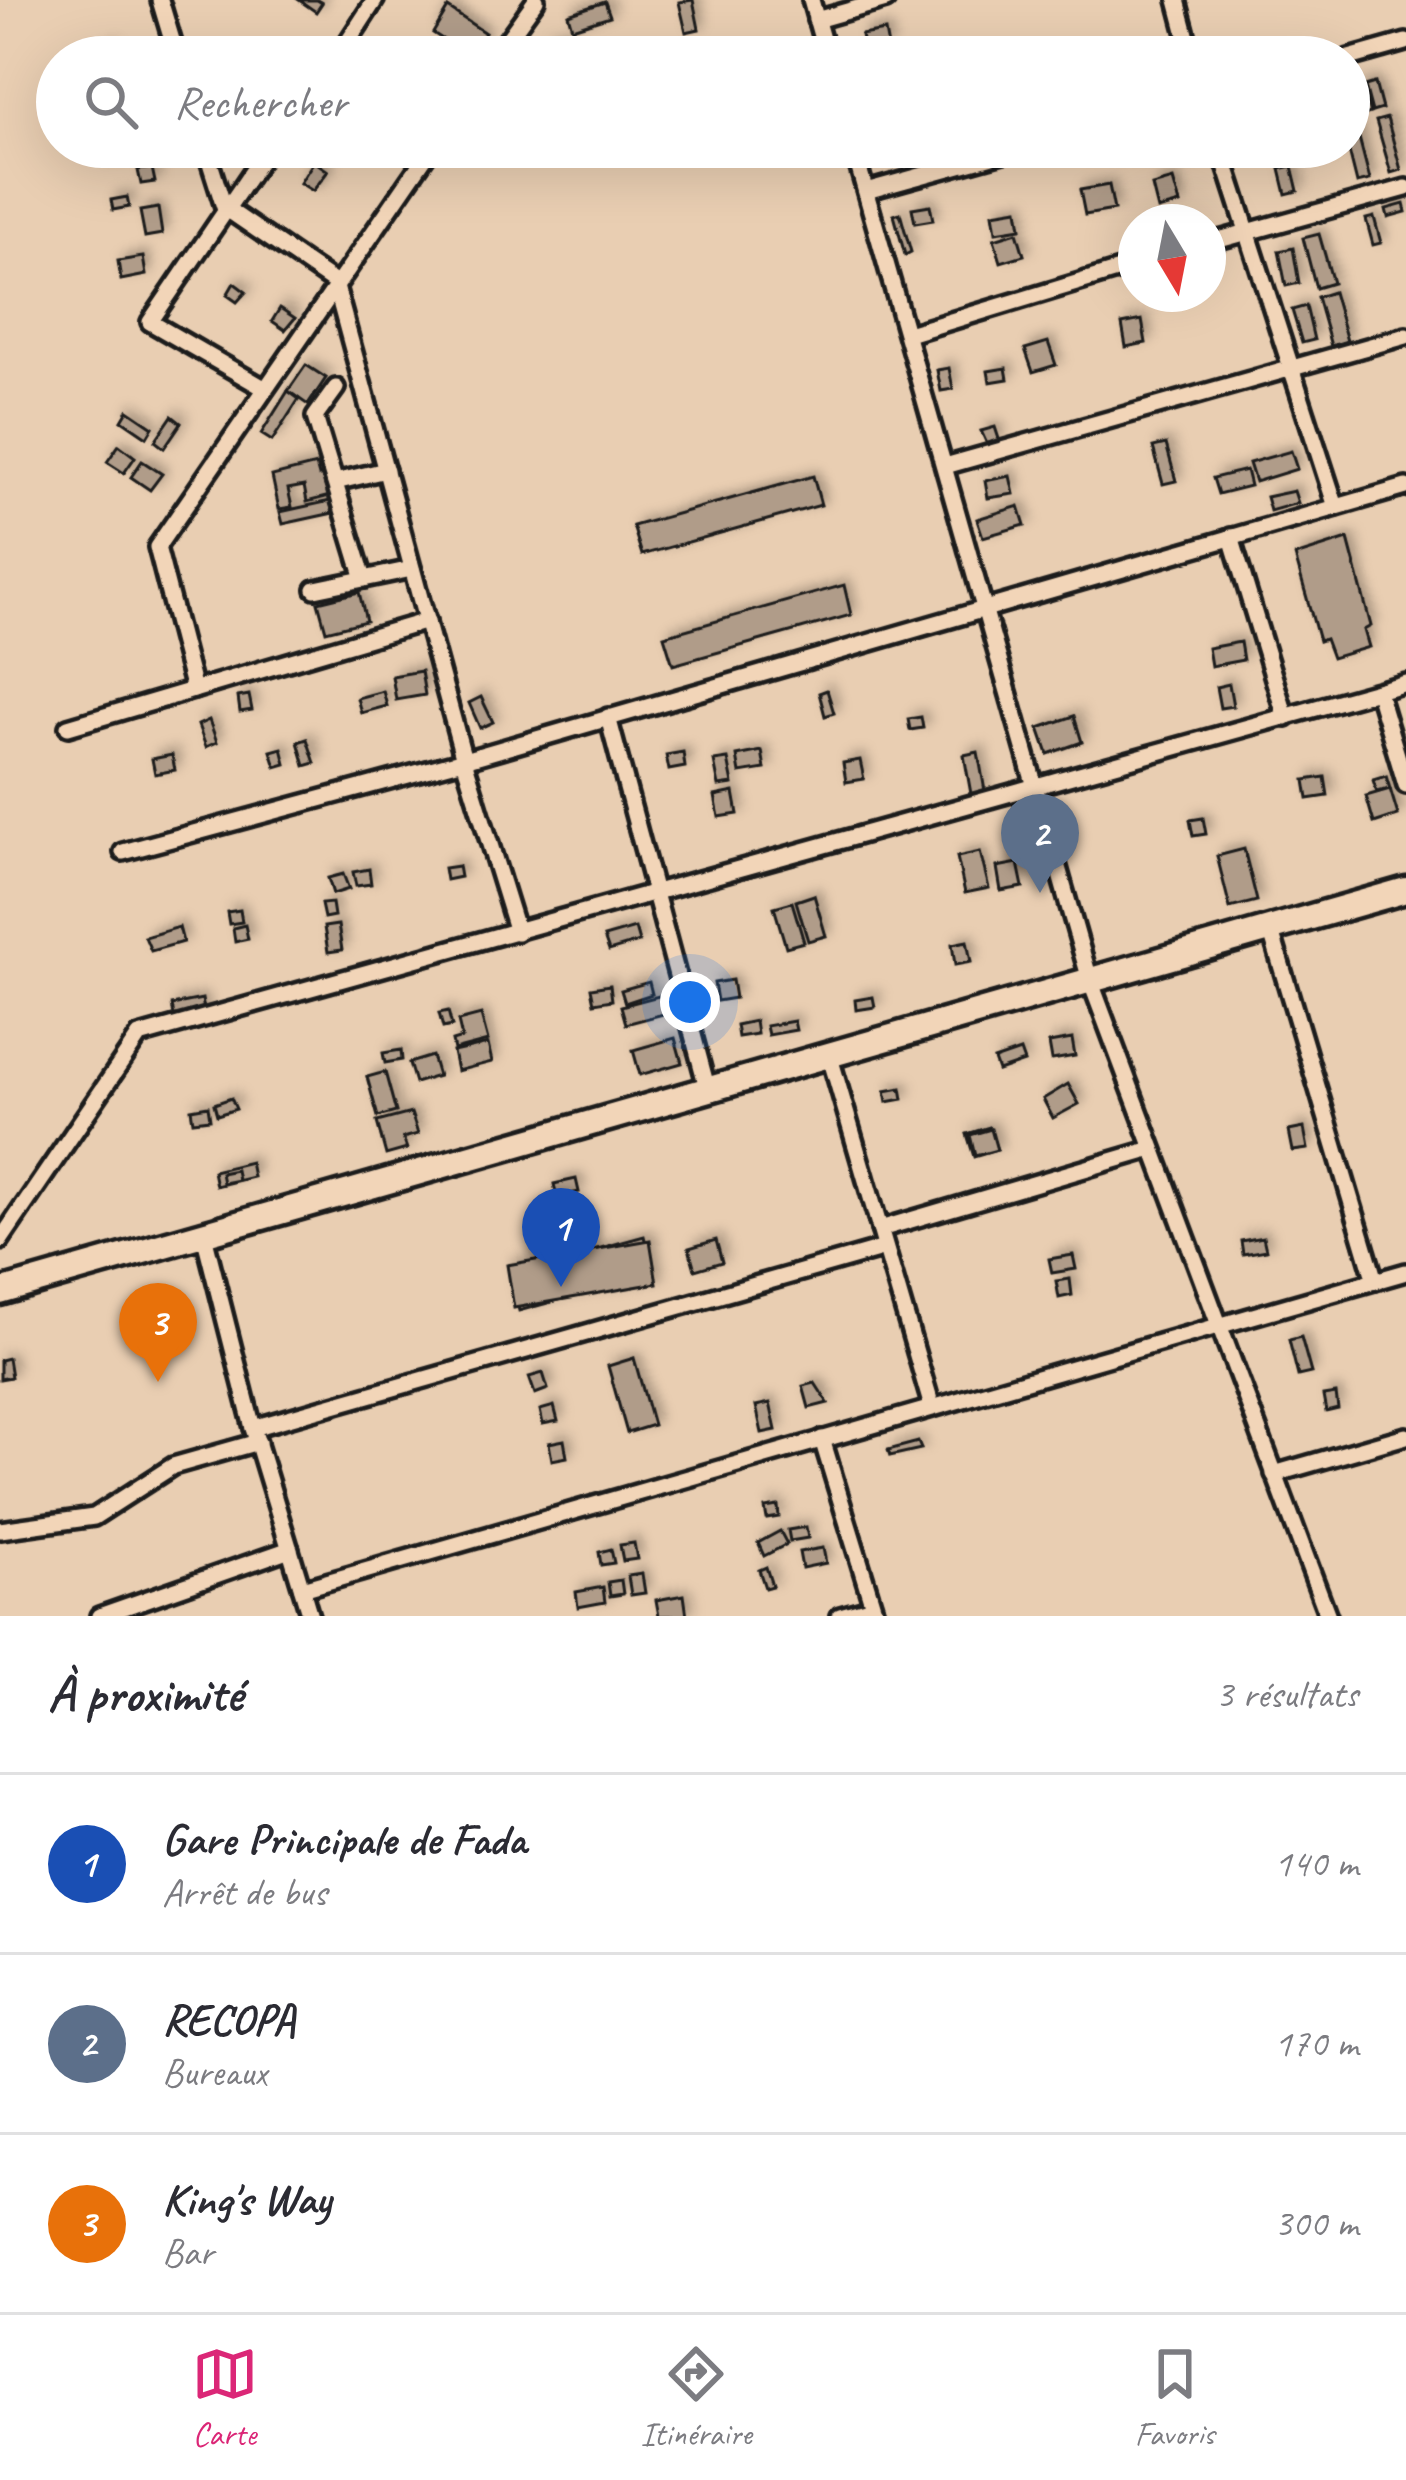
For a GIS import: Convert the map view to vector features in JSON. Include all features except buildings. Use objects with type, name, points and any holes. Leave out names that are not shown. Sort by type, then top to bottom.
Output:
[{"type":"highway","points":[[0,1292],[1406,890]]},
{"type":"street","points":[[160,0],[171,36]]},
{"type":"street","points":[[356,36],[375,0]]},
{"type":"street","points":[[510,36],[536,0]]},
{"type":"street","points":[[811,0],[821,36]]},
{"type":"street","points":[[816,20],[886,0]]},
{"type":"street","points":[[1178,0],[1187,36]]},
{"type":"street","points":[[1370,52],[1406,42]]},
{"type":"street","points":[[212,168],[224,207],[335,283],[464,760],[517,932]]},
{"type":"street","points":[[253,168],[150,322],[264,388]]},
{"type":"street","points":[[194,690],[157,547],[417,168]]},
{"type":"street","points":[[859,168],[1090,980],[1328,1616]]},
{"type":"street","points":[[866,191],[949,168]]},
{"type":"street","points":[[1228,168],[1336,507]]},
{"type":"street","points":[[1226,237],[1406,188]]},
{"type":"street","points":[[908,334],[1118,270]]},
{"type":"street","points":[[945,466],[1406,336]]},
{"type":"street","points":[[337,388],[315,416],[364,579]]},
{"type":"street","points":[[335,482],[386,470]]},
{"type":"street","points":[[123,852],[464,760],[1406,487]]},
{"type":"street","points":[[1231,537],[1286,718]]},
{"type":"street","points":[[315,589],[412,569]]},
{"type":"street","points":[[68,727],[427,621]]},
{"type":"street","points":[[0,1241],[139,1036],[1406,683]]},
{"type":"street","points":[[1378,692],[1406,785]]},
{"type":"street","points":[[608,717],[708,1091]]},
{"type":"street","points":[[1270,928],[1375,1281]]},
{"type":"street","points":[[830,1057],[932,1408]]},
{"type":"street","points":[[880,1229],[1152,1149]]},
{"type":"street","points":[[204,1235],[310,1616]]},
{"type":"street","points":[[0,1530],[94,1516],[173,1466],[256,1435],[885,1248]]},
{"type":"street","points":[[302,1588],[1406,1272]]},
{"type":"street","points":[[1274,1474],[1406,1436]]},
{"type":"street","points":[[822,1439],[874,1611],[840,1616]]},
{"type":"street","points":[[98,1616],[290,1549]]},
{"type":"place","name":"RECOPA","points":[[1040,893]]},
{"type":"place","name":"Gare Principale de Fada","points":[[561,1287]]},
{"type":"place","name":"King's Way","points":[[158,1382]]}]
